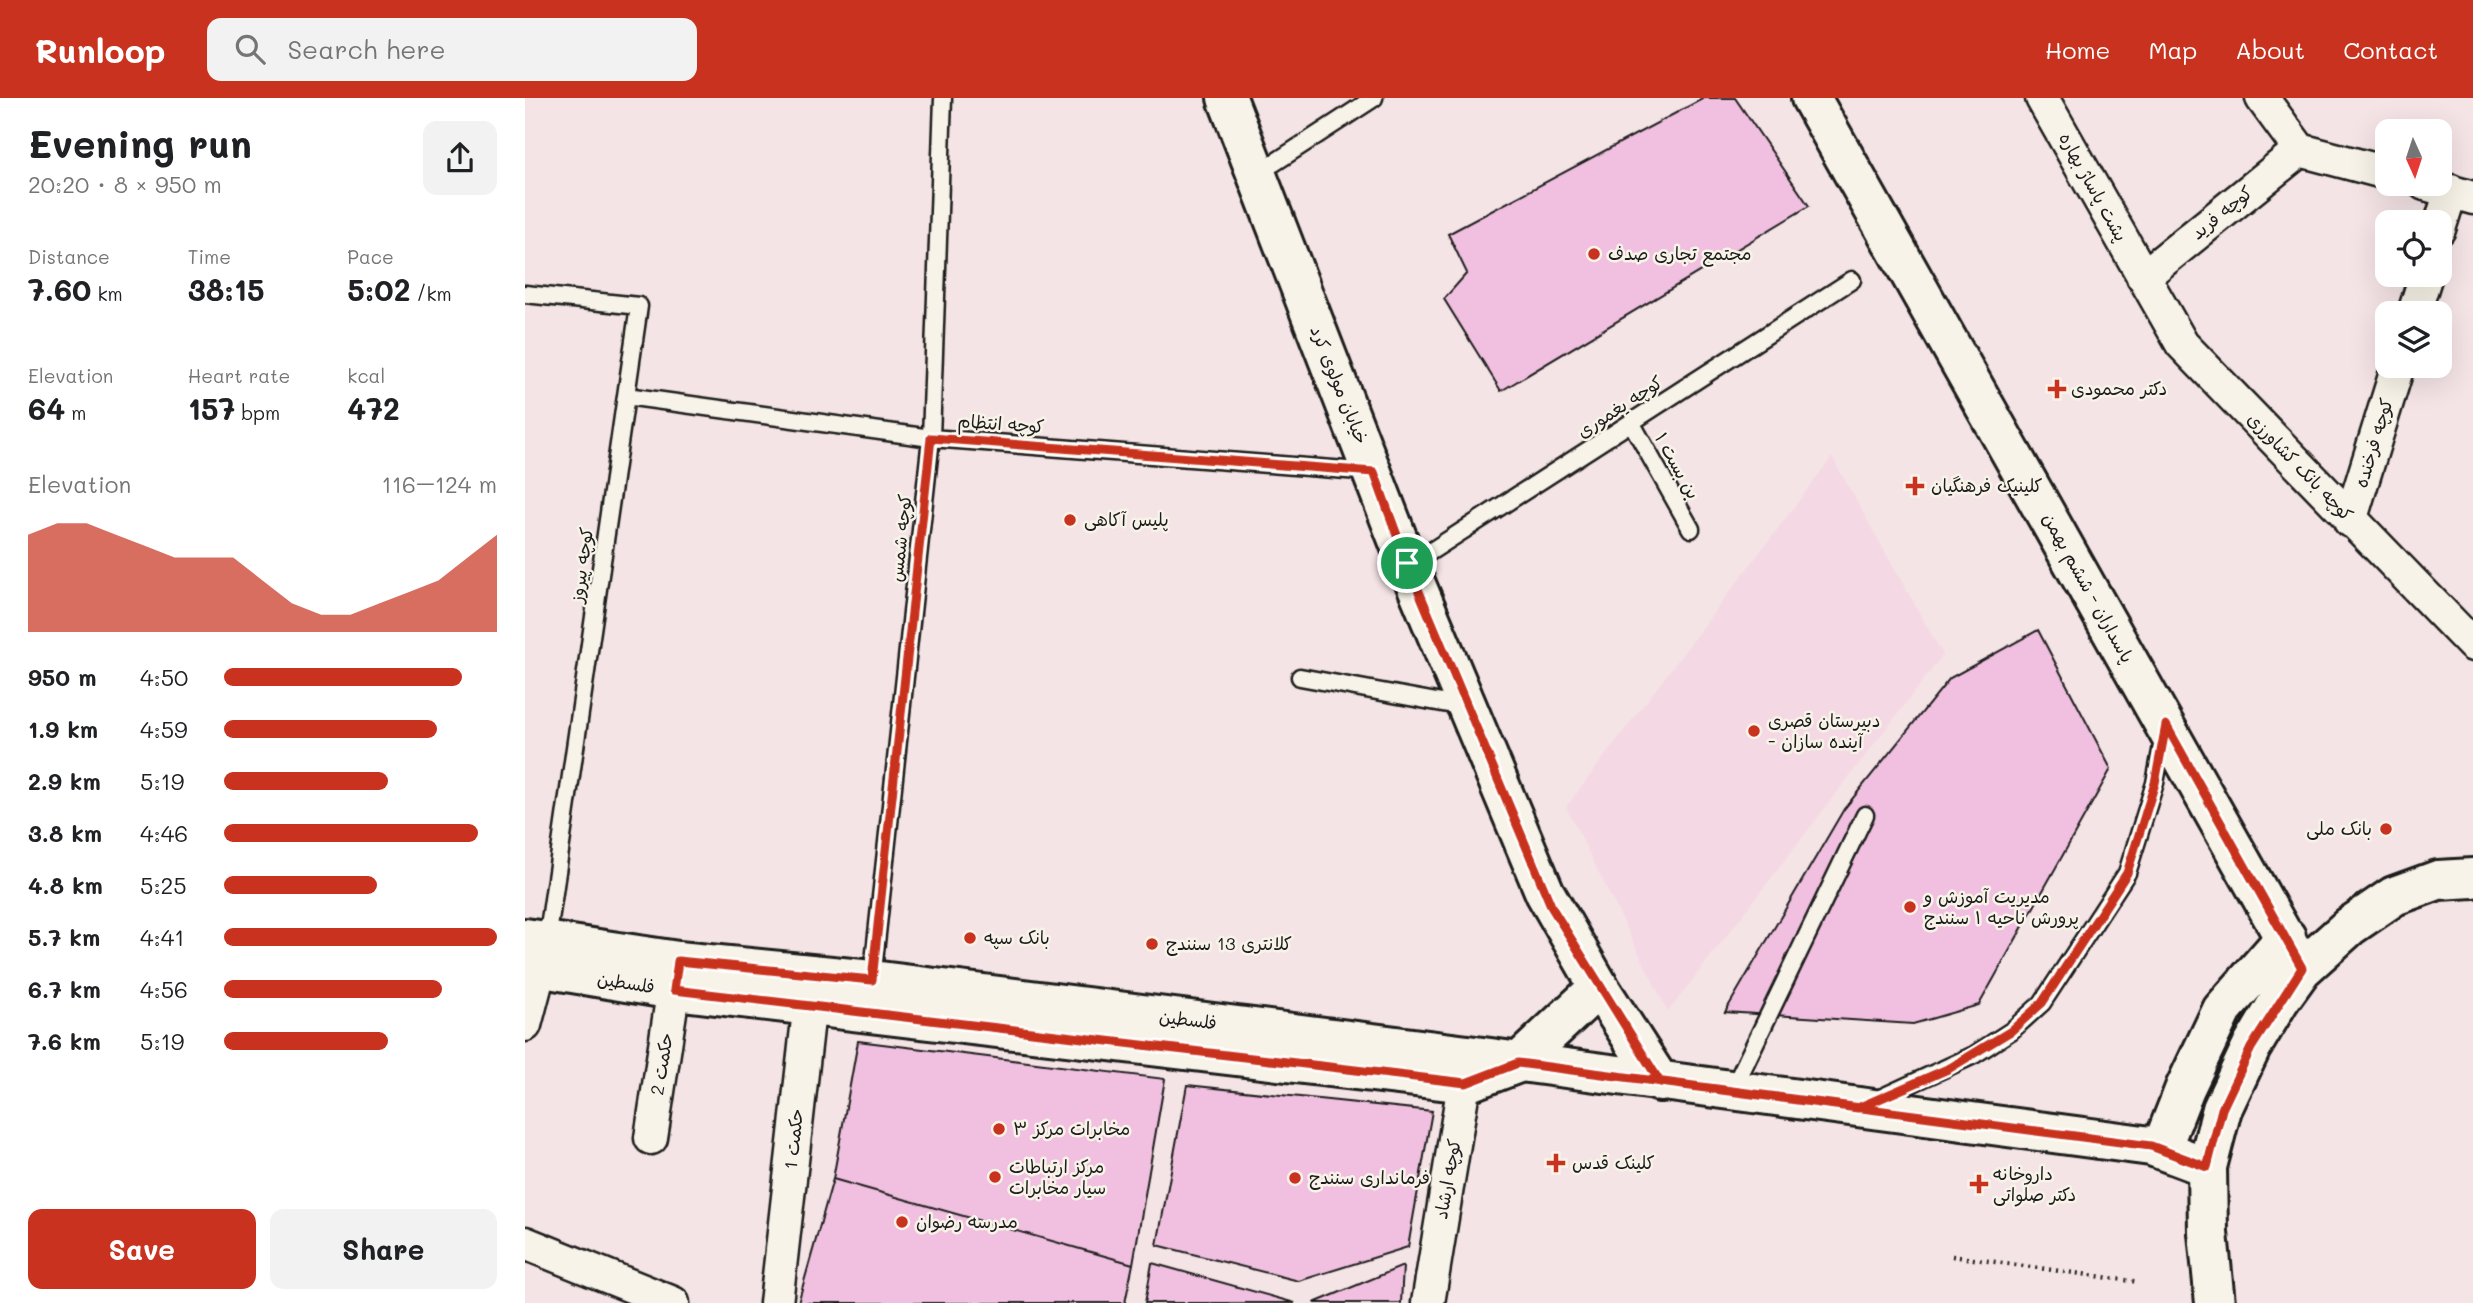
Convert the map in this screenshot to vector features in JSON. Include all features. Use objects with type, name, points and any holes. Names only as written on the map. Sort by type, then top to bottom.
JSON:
[{"type":"main road","name":"خیابان مولوی کرد","points":[[1227,98],[1407,563],[1552,908],[1660,1082]]},
{"type":"main road","name":"پاسداران - ششم بهمن","points":[[1811,98],[2294,953]]},
{"type":"main road","points":[[2161,1149],[2185,1088],[2222,1010],[2294,953],[2350,926],[2394,896],[2438,880],[2473,878]]},
{"type":"main road","points":[[2215,1303],[2208,1233],[2207,1167],[2222,1109],[2294,953]]},
{"type":"main road","name":"فلسطین","points":[[534,954],[676,976],[1467,1069],[1518,1063],[2161,1149],[2207,1167]]},
{"type":"main road","name":"فلسطین","points":[[811,990],[872,980],[1467,1069]]},
{"type":"main road","points":[[1518,1063],[1599,987]]},
{"type":"street","name":"پشت پاساژ بهاره","points":[[2042,98],[2143,277]]},
{"type":"street","points":[[2262,98],[2300,150],[2375,170]]},
{"type":"street","name":"کوچه فرید","points":[[2143,277],[2300,150]]},
{"type":"street","name":"کوچه بانک کشاورزی","points":[[2143,277],[2182,344],[2350,521],[2473,645]]},
{"type":"street","name":"کوچه فرخنده","points":[[2350,521],[2394,378]]},
{"type":"street","points":[[525,1025],[534,954]]},
{"type":"street","name":"حکمت 2","points":[[651,1138],[676,976]]},
{"type":"street","name":"حکمت 1","points":[[776,1303],[811,990]]},
{"type":"street","name":"کوچه ارشاد","points":[[1428,1303],[1467,1069]]},
{"type":"street","points":[[525,1242],[673,1303]]},
{"type":"lane","name":"کوچه شمس","points":[[872,980],[931,438],[943,98]]},
{"type":"lane","points":[[1253,170],[1274,163],[1374,98]]},
{"type":"lane","name":"کوچه یغموری","points":[[1407,563],[1422,557],[1852,279]]},
{"type":"lane","name":"کوچه پیروز","points":[[525,294],[639,306],[627,396],[534,954]]},
{"type":"lane","name":"کوچه انتظام","points":[[627,396],[931,438],[1374,472]]},
{"type":"lane","name":"بن بست ۱","points":[[1630,422],[1691,529]]},
{"type":"lane","points":[[1300,677],[1466,708]]},
{"type":"lane","points":[[1858,1108],[1974,1055],[2011,1031],[2042,1003],[2127,873],[2155,783],[2166,725]]},
{"type":"lane","points":[[1731,1091],[1865,815]]},
{"type":"path","points":[[1952,1256],[2139,1282]]},
{"type":"shaded area","name":"دبیرستان قصری - آینده سازان","points":[[1832,457],[1943,655],[1668,1012],[1566,807]]},
{"type":"building","name":"مجتمع تجاری صدف","points":[[1704,98],[1735,98],[1809,206],[1501,391],[1444,299],[1467,273],[1448,234]]},
{"type":"building","name":"مدیریت آموزش و پرورش ناحیه ۱ سنندج","points":[[2038,630],[2111,769],[1979,1005],[1913,1024],[1725,1012],[1844,809],[1950,678]]},
{"type":"building","name":"مخابرات مرکز ۳","points":[[858,1041],[1165,1079],[1133,1264],[833,1179]]},
{"type":"building","name":"فرمانداری سنندج","points":[[1187,1085],[1432,1111],[1408,1247],[1299,1281],[1157,1245]]},
{"type":"building","name":"مدرسه رضوان","points":[[833,1179],[1133,1264],[1125,1303],[798,1303]]},
{"type":"building","points":[[1152,1263],[1295,1303],[1145,1303]]},
{"type":"building","points":[[1403,1266],[1401,1303],[1314,1303]]},
{"type":"place","name":"مجتمع تجاری صدف","points":[[1594,254]]},
{"type":"place","name":"دکتر محمودی","points":[[2057,389]]},
{"type":"place","name":"کلینیک فرهنگیان","points":[[1915,486]]},
{"type":"place","name":"پلیس آکاهی","points":[[1070,520]]},
{"type":"place","name":"دبیرستان قصری - آینده سازان","points":[[1754,731]]},
{"type":"place","name":"بانک ملی","points":[[2386,829]]},
{"type":"place","name":"مدیریت آموزش و پرورش ناحیه ۱ سنندج","points":[[1910,907]]},
{"type":"place","name":"بانک سپه","points":[[970,938]]},
{"type":"place","name":"کلانتری 13 سنندج","points":[[1152,944]]},
{"type":"place","name":"مخابرات مرکز ۳","points":[[999,1129]]},
{"type":"place","name":"کلینک قدس","points":[[1556,1163]]},
{"type":"place","name":"مرکز ارتباطات سیار مخابرات","points":[[995,1177]]},
{"type":"place","name":"فرمانداری سنندج","points":[[1295,1178]]},
{"type":"place","name":"داروخانه دکتر صلواتی","points":[[1979,1184]]},
{"type":"place","name":"مدرسه رضوان","points":[[902,1222]]},
{"type":"route","points":[[1407,563],[1374,472],[931,438],[872,980],[678,961],[674,990],[915,1016],[1092,1041],[1466,1083],[1518,1063],[1660,1082],[1731,1091],[1858,1108],[2151,1146],[2207,1167],[2222,1109],[2251,1048],[2302,968],[2166,725],[2155,783],[2127,873],[2042,1003],[2011,1031],[1950,1068],[1858,1108],[1660,1082],[1552,908],[1407,563]]}]
